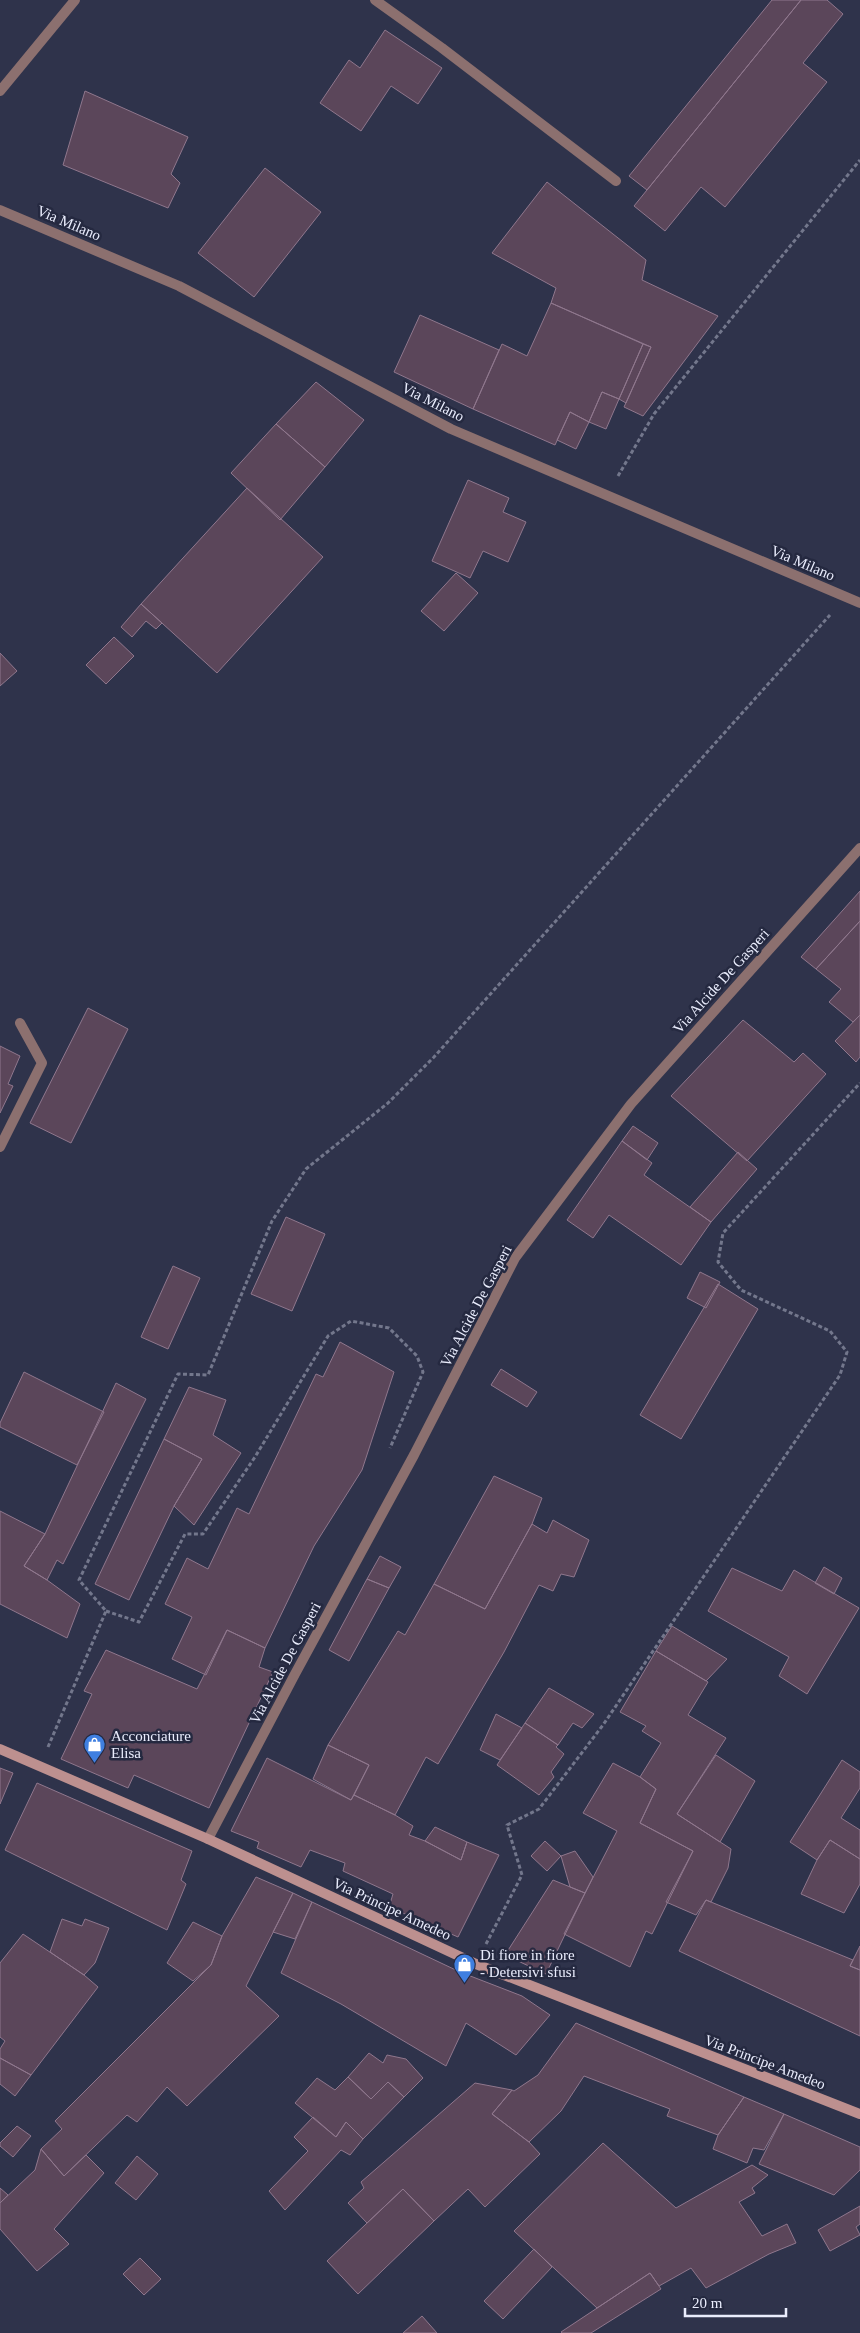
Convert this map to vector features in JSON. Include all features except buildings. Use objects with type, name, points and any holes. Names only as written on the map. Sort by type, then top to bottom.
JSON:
[{"type":"street","points":[[0,90],[76,0]]},
{"type":"street","points":[[375,0],[442,48],[616,181]]},
{"type":"street","name":"Via Milano","points":[[0,210],[179,286],[452,430],[860,603]]},
{"type":"street","name":"Via Alcide De Gasperi","points":[[208,1840],[295,1674],[419,1447],[515,1258],[631,1104],[860,848]]},
{"type":"street","points":[[0,1147],[42,1063],[20,1024]]},
{"type":"street","name":"Via Principe Amedeo","points":[[0,1749],[208,1840],[476,1964],[860,2114]]},
{"type":"path","points":[[606,496],[654,414],[860,160]]},
{"type":"path","points":[[389,1449],[423,1372],[416,1356],[389,1328],[351,1321],[328,1336],[255,1457],[203,1534],[185,1534],[139,1622],[106,1611],[79,1580],[178,1374],[208,1375],[272,1221],[306,1169],[388,1103],[434,1057],[846,597]]},
{"type":"path","points":[[476,1964],[522,1875],[507,1825],[539,1809],[603,1725],[840,1375],[847,1352],[830,1331],[741,1290],[718,1262],[723,1233],[860,1083]]},
{"type":"path","points":[[39,1766],[106,1611]]},
{"type":"place","name":"Acconciature Elisa","points":[[95,1764]]},
{"type":"place","name":"Di fiore in fiore - Detersivi sfusi","points":[[464,1983]]}]
